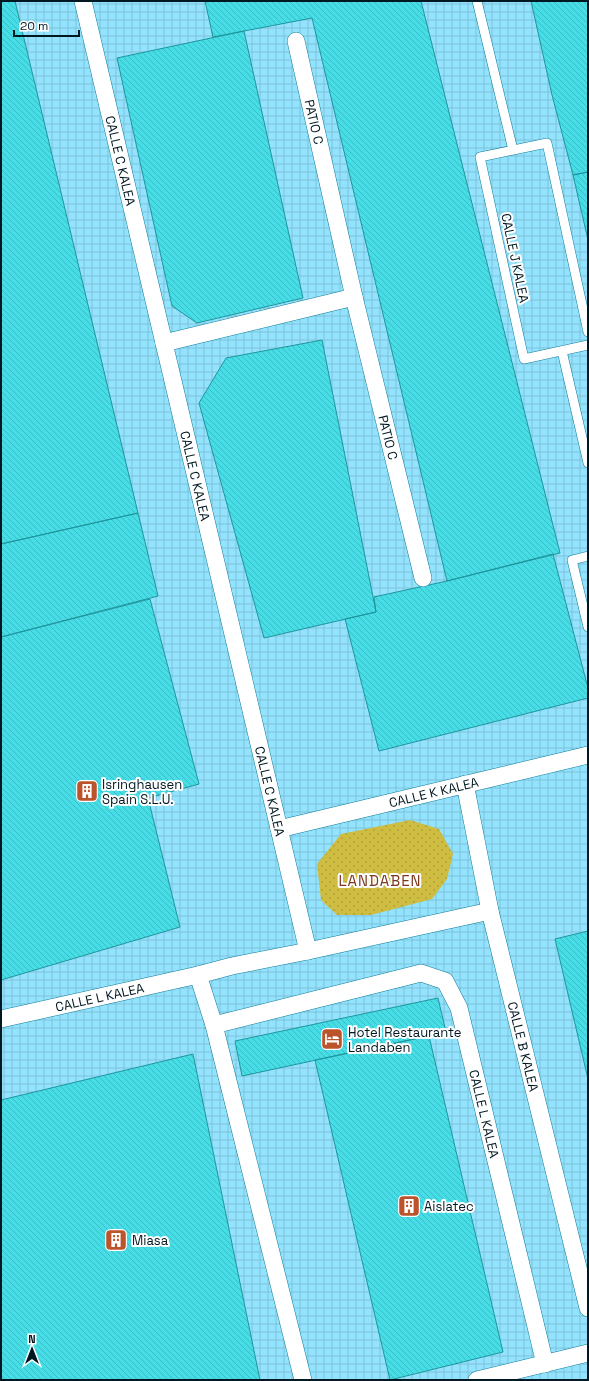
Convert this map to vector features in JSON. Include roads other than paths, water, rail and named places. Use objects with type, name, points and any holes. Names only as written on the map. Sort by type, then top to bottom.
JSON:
[{"type":"street","name":"CALLE C KALEA","points":[[84,1],[308,951]]},
{"type":"street","name":"PATIO C","points":[[296,42],[354,297],[423,578]]},
{"type":"street","points":[[164,343],[354,297]]},
{"type":"street","name":"CALLE K KALEA","points":[[279,829],[588,755]]},
{"type":"street","name":"CALLE B KALEA","points":[[465,784],[490,911],[588,1308]]},
{"type":"street","name":"CALLE L KALEA","points":[[1,1019],[232,966],[490,911]]},
{"type":"street","name":"CALLE L KALEA","points":[[214,1025],[422,973],[445,982],[459,1008],[545,1364]]},
{"type":"street","points":[[198,975],[214,1025],[303,1380]]},
{"type":"street","points":[[477,1380],[588,1353]]},
{"type":"lane","points":[[477,1],[513,150]]},
{"type":"lane","name":"CALLE J KALEA","points":[[588,332],[547,142],[480,157],[524,359],[588,345]]},
{"type":"lane","points":[[562,351],[588,463]]},
{"type":"lane","points":[[588,556],[572,560],[588,627]]},
{"type":"place","name":"Isringhausen Spain S.L.U.","points":[[87,791]]},
{"type":"place","name":"Hotel Restaurante Landaben","points":[[332,1039]]},
{"type":"place","name":"Aislatec","points":[[409,1206]]},
{"type":"place","name":"Miasa","points":[[116,1240]]},
{"type":"district","name":"LANDABEN","points":[[380,880]]}]
